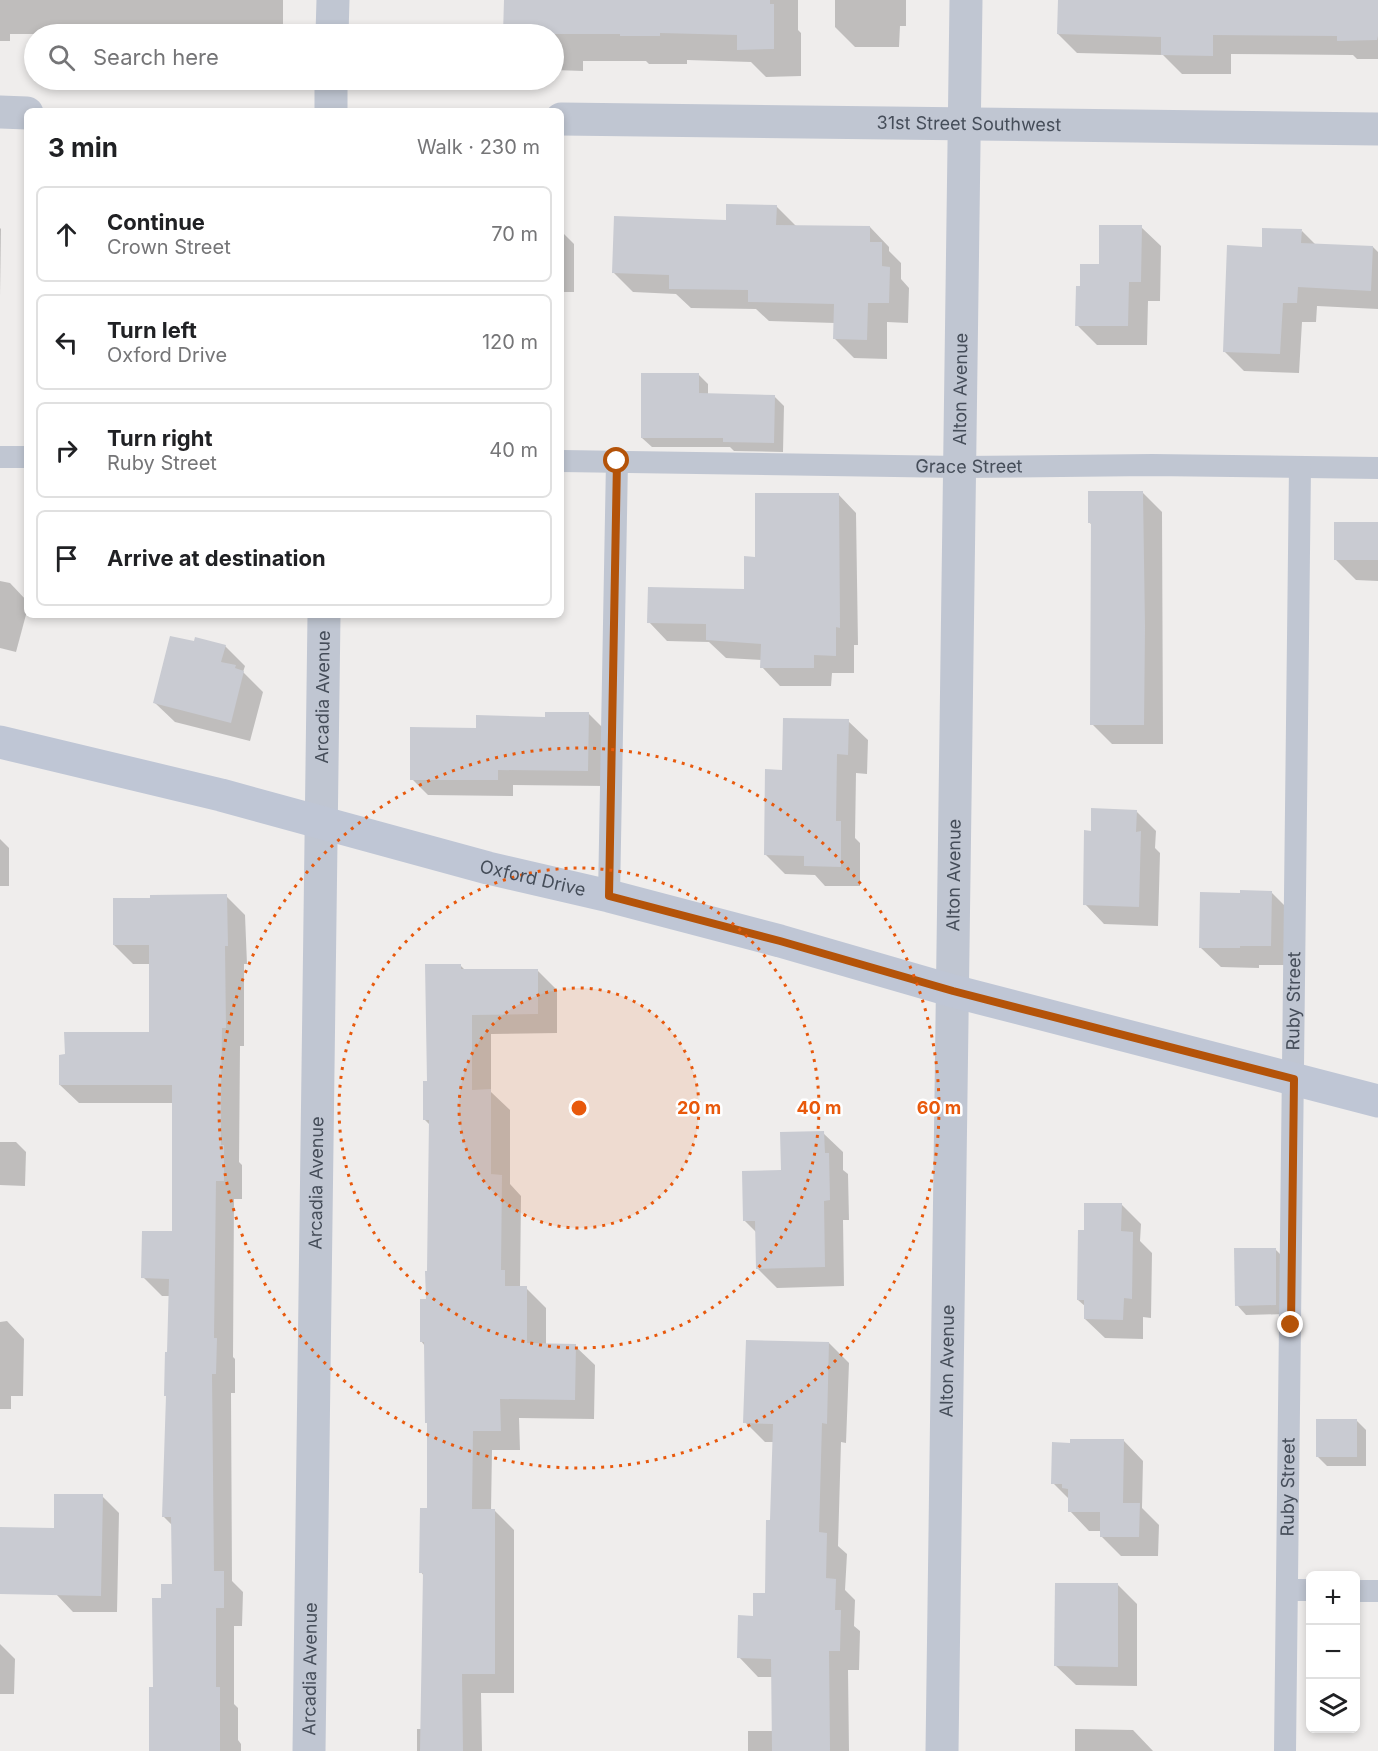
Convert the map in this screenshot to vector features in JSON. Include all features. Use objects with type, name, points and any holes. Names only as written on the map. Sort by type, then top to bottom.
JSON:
[{"type":"main road","name":"Oxford Drive","points":[[0,742],[221,795],[488,868],[609,896],[780,941],[953,991],[1378,1101]]},
{"type":"street","points":[[332,24],[333,0]]},
{"type":"street","name":"Alton Avenue","points":[[942,1751],[966,0]]},
{"type":"street","points":[[331,108],[332,90]]},
{"type":"street","points":[[0,112],[24,113]]},
{"type":"street","name":"31st Street Southwest","points":[[564,119],[1378,129]]},
{"type":"street","name":"Arcadia Avenue","points":[[309,1751],[324,618]]},
{"type":"lane","points":[[0,457],[24,457]]},
{"type":"lane","name":"Grace Street","points":[[564,461],[960,467],[1152,465],[1378,468]]},
{"type":"lane","points":[[609,896],[617,461]]},
{"type":"lane","name":"Ruby Street","points":[[1285,1751],[1300,467]]},
{"type":"lane","points":[[1287,1590],[1306,1590]]},
{"type":"lane","points":[[1360,1591],[1378,1591]]},
{"type":"building","points":[[504,0],[770,0],[770,4],[774,4],[774,49],[737,50],[737,35],[564,34],[564,24],[503,24]]},
{"type":"building","points":[[1058,0],[1378,0],[1378,36],[1377,40],[1337,41],[1337,36],[1213,35],[1213,56],[1161,55],[1161,37],[1057,34]]},
{"type":"building","points":[[726,204],[777,205],[776,225],[870,226],[870,242],[882,242],[882,266],[890,267],[889,303],[868,303],[867,340],[833,339],[834,304],[748,302],[748,290],[669,289],[669,275],[612,273],[614,216],[726,220]]},
{"type":"building","points":[[1099,225],[1142,225],[1141,282],[1129,282],[1128,326],[1075,326],[1076,286],[1080,286],[1080,264],[1099,264]]},
{"type":"building","points":[[1262,228],[1302,229],[1301,243],[1373,246],[1371,291],[1298,287],[1297,303],[1283,303],[1280,354],[1223,352],[1227,245],[1262,247]]},
{"type":"building","points":[[641,373],[699,373],[699,393],[775,395],[774,443],[723,442],[723,438],[641,438]]},
{"type":"building","points":[[1088,491],[1143,491],[1144,725],[1090,725],[1091,523],[1088,523]]},
{"type":"building","points":[[755,493],[839,493],[840,628],[836,627],[836,656],[814,655],[814,668],[760,668],[761,644],[706,640],[706,624],[647,623],[648,587],[744,589],[744,556],[755,557]]},
{"type":"building","points":[[1334,522],[1378,522],[1378,560],[1334,560]]},
{"type":"building","points":[[170,636],[194,641],[195,637],[226,645],[221,662],[236,665],[235,668],[244,671],[231,723],[153,703]]},
{"type":"building","points":[[545,712],[589,712],[588,771],[498,770],[498,780],[410,780],[410,727],[476,728],[476,715],[545,717]]},
{"type":"building","points":[[783,718],[849,719],[848,755],[837,754],[836,821],[841,821],[841,867],[804,866],[804,856],[764,855],[765,769],[782,770]]},
{"type":"building","points":[[1091,808],[1137,810],[1136,832],[1141,831],[1139,907],[1083,905],[1084,830],[1091,831]]},
{"type":"building","points":[[1240,890],[1272,891],[1271,946],[1199,948],[1200,892],[1240,893]]},
{"type":"building","points":[[227,894],[226,1028],[222,1028],[221,1097],[224,1181],[216,1181],[214,1338],[217,1338],[216,1374],[212,1374],[214,1571],[224,1571],[224,1608],[216,1608],[216,1687],[220,1687],[220,1751],[149,1751],[149,1687],[153,1687],[152,1598],[161,1598],[161,1584],[172,1584],[171,1517],[162,1517],[165,1352],[167,1352],[169,1279],[141,1278],[142,1231],[172,1231],[172,1085],[59,1085],[59,1055],[65,1054],[64,1032],[149,1032],[149,945],[113,945],[113,898]]},
{"type":"building","points":[[425,964],[461,964],[461,969],[538,969],[538,1014],[472,1015],[472,1090],[491,1089],[491,1174],[502,1175],[501,1270],[505,1270],[505,1286],[527,1286],[527,1343],[576,1344],[575,1400],[500,1399],[501,1431],[473,1431],[472,1509],[495,1509],[495,1674],[462,1674],[463,1751],[420,1751],[423,1573],[419,1573],[420,1508],[427,1508],[424,1342],[420,1342],[420,1299],[426,1299],[429,1120],[423,1120],[423,1081],[427,1081]]},
{"type":"building","points":[[824,1131],[825,1153],[829,1153],[830,1200],[824,1201],[825,1267],[756,1269],[755,1221],[743,1221],[742,1171],[781,1170],[780,1132]]},
{"type":"building","points":[[1084,1203],[1122,1203],[1121,1231],[1133,1232],[1132,1299],[1124,1298],[1123,1320],[1084,1319],[1084,1300],[1077,1300],[1078,1230],[1084,1230]]},
{"type":"building","points":[[1234,1248],[1276,1248],[1276,1305],[1235,1306]]},
{"type":"building","points":[[746,1340],[829,1342],[827,1424],[822,1423],[819,1532],[827,1533],[826,1578],[836,1579],[835,1610],[841,1610],[840,1651],[829,1651],[830,1751],[772,1751],[771,1659],[737,1658],[738,1615],[753,1616],[753,1593],[765,1593],[766,1520],[770,1520],[773,1424],[743,1423]]},
{"type":"building","points":[[1316,1419],[1357,1419],[1357,1457],[1316,1457]]},
{"type":"building","points":[[1070,1439],[1124,1439],[1123,1503],[1140,1503],[1139,1537],[1100,1537],[1100,1512],[1068,1512],[1068,1489],[1062,1488],[1062,1484],[1051,1484],[1052,1442],[1070,1443]]},
{"type":"building","points":[[54,1494],[103,1494],[101,1596],[0,1594],[0,1527],[54,1528]]},
{"type":"building","points":[[1055,1583],[1118,1583],[1118,1667],[1054,1666]]},
{"type":"route","points":[[617,461],[609,896],[780,941],[953,991],[1294,1079],[1291,1325]]}]
